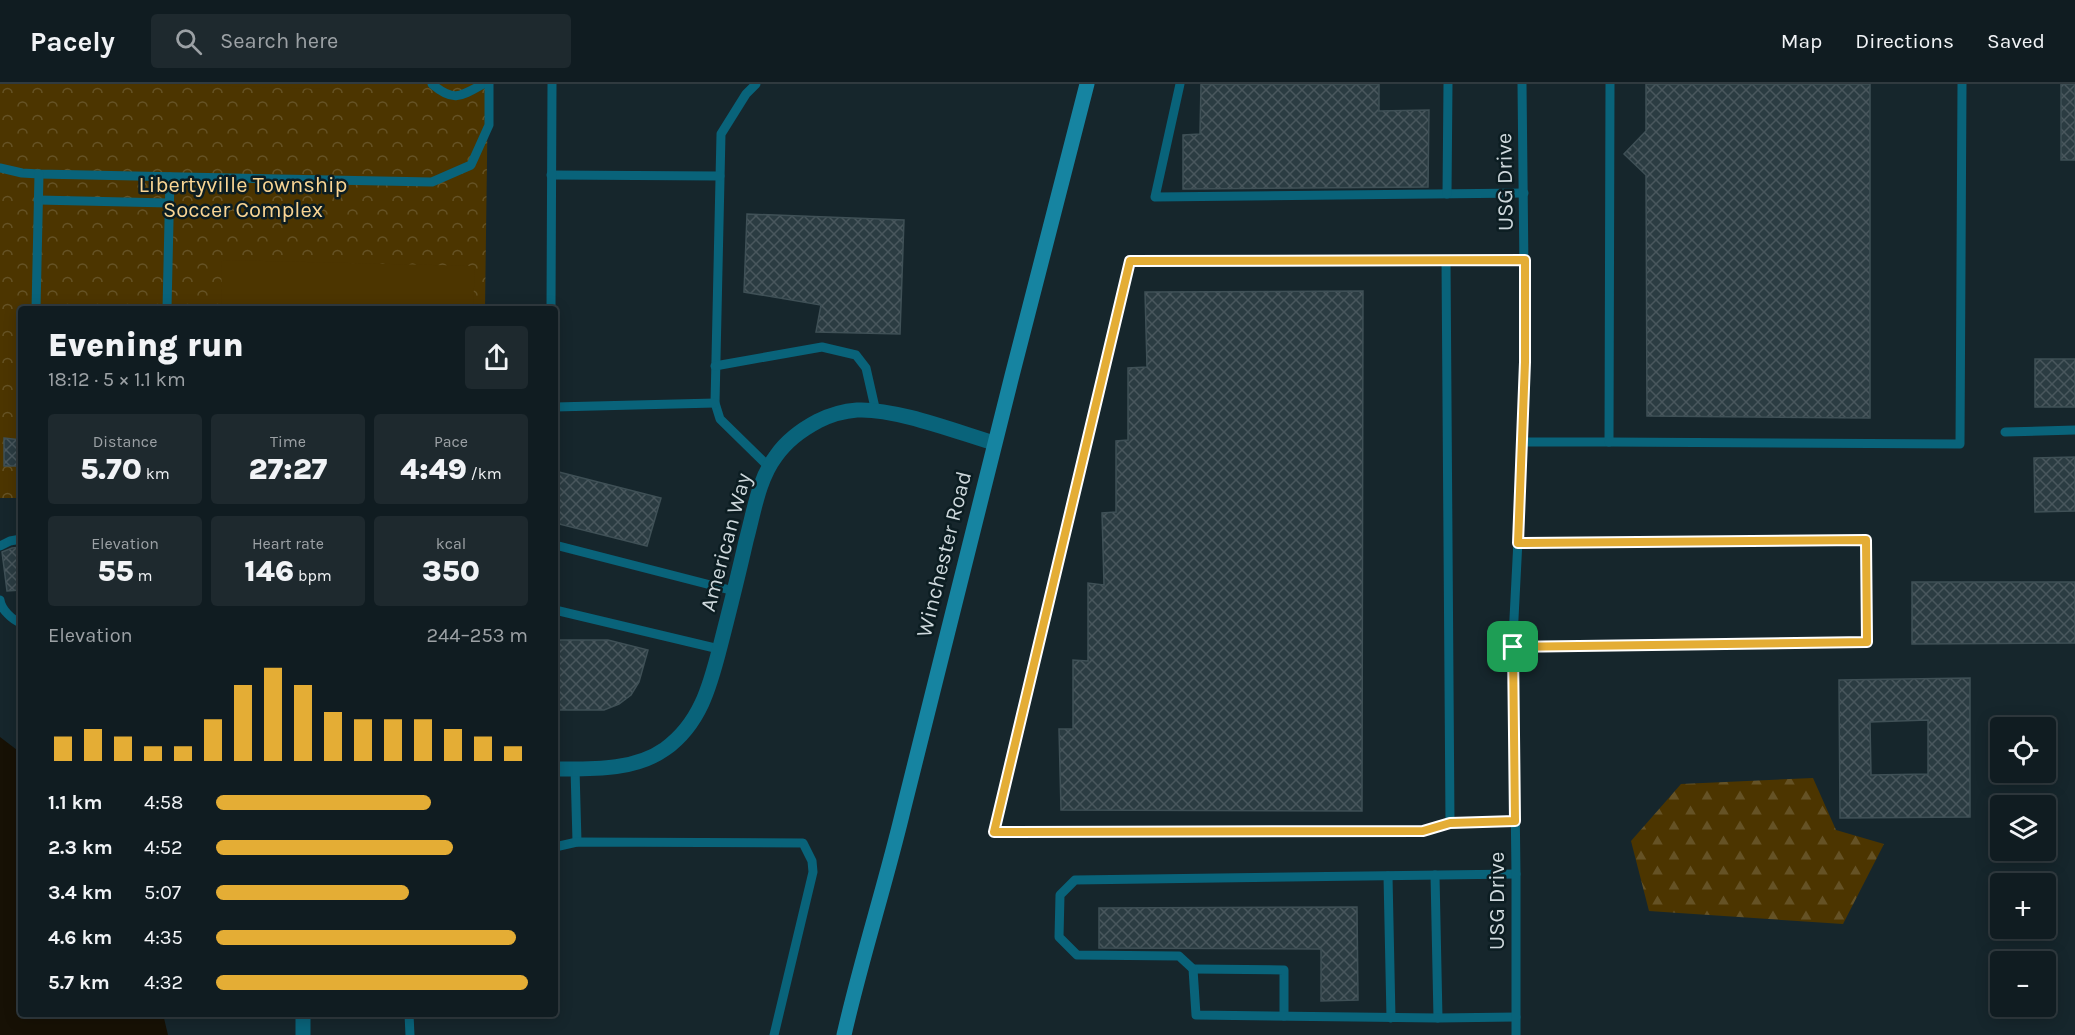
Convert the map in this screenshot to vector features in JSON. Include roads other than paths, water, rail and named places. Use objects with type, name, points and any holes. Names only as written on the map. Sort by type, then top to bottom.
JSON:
[{"type":"main road","name":"Winchester Road","points":[[844,1035],[865,949],[895,844],[994,443],[1087,84]]},
{"type":"street","name":"American Way","points":[[558,769],[622,766],[647,758],[664,750],[684,733],[695,719],[711,684],[759,489],[776,455],[791,438],[827,417],[848,411],[876,412],[918,420],[994,443]]},
{"type":"street","points":[[303,1017],[303,1035]]},
{"type":"lane","points":[[432,84],[444,94],[458,96],[483,84]]},
{"type":"lane","points":[[0,168],[39,174],[432,182],[471,165],[489,125],[489,84]]},
{"type":"lane","points":[[551,306],[552,84]]},
{"type":"lane","points":[[756,84],[746,94],[721,134],[715,403],[720,419],[769,467]]},
{"type":"lane","points":[[1180,84],[1155,197],[1524,193]]},
{"type":"lane","points":[[1447,194],[1448,84]]},
{"type":"lane","name":"USG Drive","points":[[1516,1035],[1513,647],[1525,362],[1522,84]]},
{"type":"lane","points":[[1608,441],[1610,84]]},
{"type":"lane","points":[[1523,442],[1960,444],[1962,84]]},
{"type":"lane","points":[[36,306],[39,174]]},
{"type":"lane","points":[[551,175],[720,176]]},
{"type":"lane","points":[[167,306],[170,177]]},
{"type":"lane","points":[[38,200],[169,203]]},
{"type":"lane","points":[[1446,260],[1450,823]]},
{"type":"lane","points":[[1515,821],[1450,823],[1423,831],[994,832],[1130,261],[1525,260]]},
{"type":"lane","points":[[716,366],[822,347],[856,355],[866,368],[876,412]]},
{"type":"lane","points":[[558,407],[715,403]]},
{"type":"lane","points":[[2005,432],[2075,430]]},
{"type":"lane","points":[[0,546],[18,540]]},
{"type":"lane","points":[[1513,647],[1867,642],[1866,540],[1518,543]]},
{"type":"lane","points":[[558,546],[734,591]]},
{"type":"lane","points":[[0,602],[14,621],[18,622]]},
{"type":"lane","points":[[558,611],[720,649]]},
{"type":"lane","points":[[575,769],[577,842]]},
{"type":"lane","points":[[558,846],[577,842],[803,843],[813,861],[813,872],[774,1035]]},
{"type":"lane","points":[[1284,1016],[1284,970],[1193,969],[1179,956],[1077,955],[1059,937],[1060,895],[1075,880],[1516,874]]},
{"type":"lane","points":[[1435,875],[1438,1018]]},
{"type":"lane","points":[[1388,876],[1391,1018]]},
{"type":"lane","points":[[1193,969],[1196,1015],[1516,1017]]},
{"type":"lane","points":[[409,1017],[410,1035]]},
{"type":"park label","name":"Libertyville Township Soccer Complex","points":[[243,196]]}]
